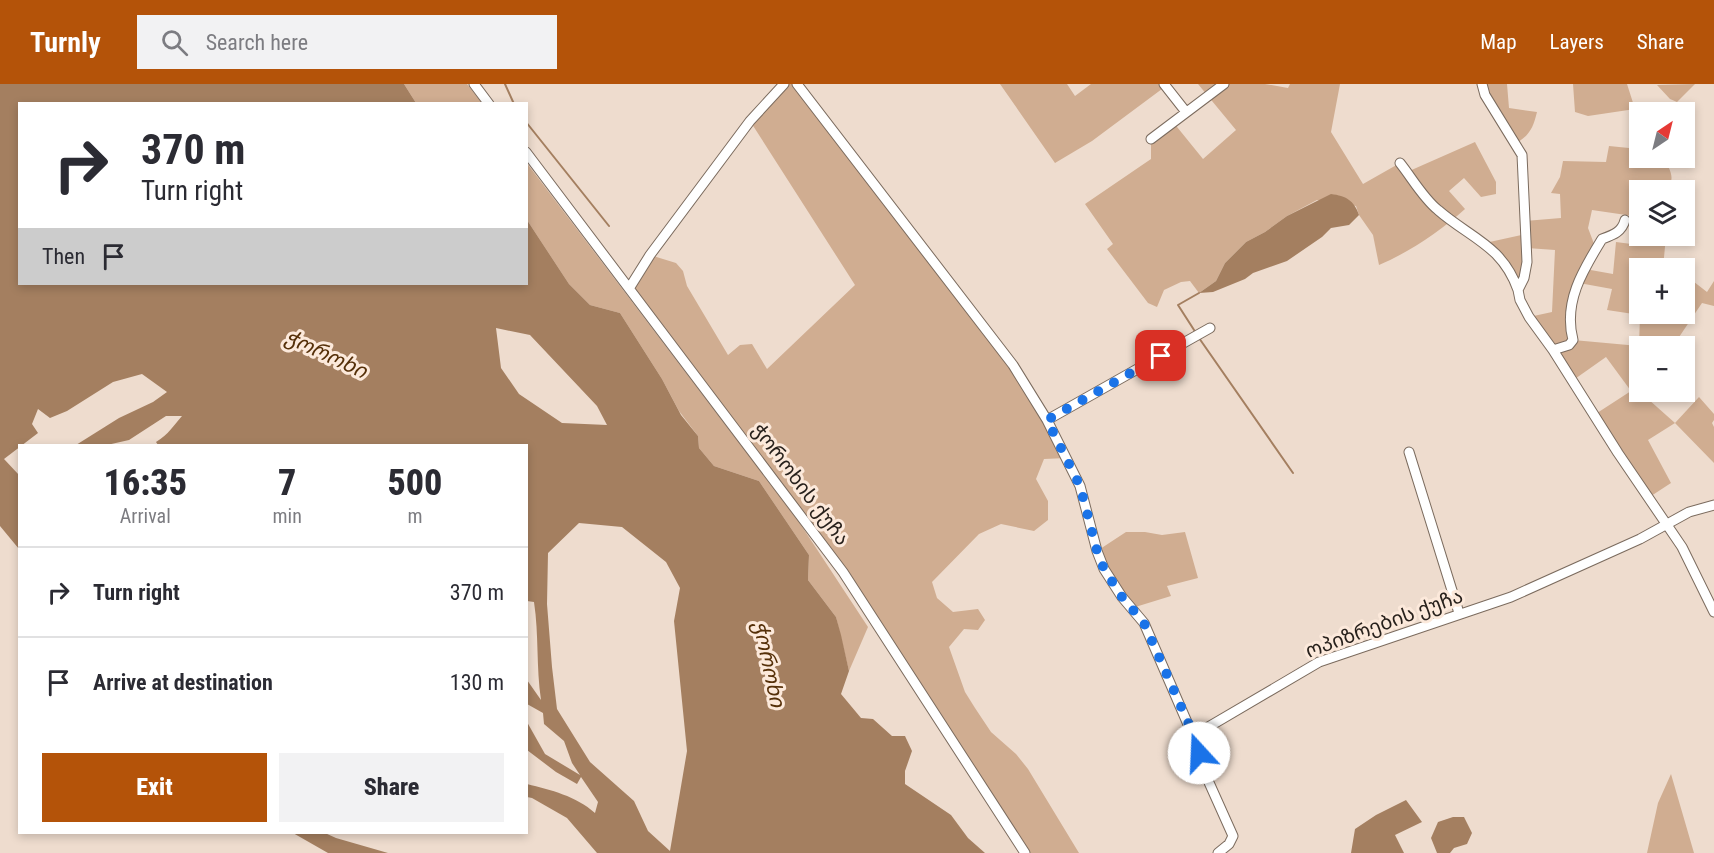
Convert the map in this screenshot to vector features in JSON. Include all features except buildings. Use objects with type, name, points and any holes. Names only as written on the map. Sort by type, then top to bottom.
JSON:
[{"type":"street","points":[[474,84],[488,102]]},
{"type":"street","points":[[630,286],[650,255],[750,121],[784,84]]},
{"type":"street","points":[[797,84],[1013,365],[1047,420],[1080,486],[1104,569],[1122,597],[1144,623],[1194,736],[1207,778],[1233,836],[1229,844],[1218,853]]},
{"type":"street","points":[[1164,84],[1186,112]]},
{"type":"street","points":[[1151,139],[1224,84]]},
{"type":"street","points":[[1482,84],[1485,95],[1522,156],[1527,262],[1524,278],[1518,290]]},
{"type":"street","name":"ჭოროხის ქუჩა","points":[[528,155],[630,286],[843,572],[1025,853]]},
{"type":"street","points":[[1400,163],[1436,208],[1485,243],[1514,277],[1520,300],[1529,317],[1682,548],[1714,612]]},
{"type":"street","points":[[1553,350],[1569,345],[1573,340],[1569,324],[1571,306],[1584,268],[1602,239],[1615,235],[1624,226],[1625,220]]},
{"type":"street","points":[[1047,420],[1210,328]]},
{"type":"street","points":[[1409,452],[1459,613]]},
{"type":"street","name":"ოპიზრების ქუჩა","points":[[1194,736],[1319,662],[1511,597],[1667,525],[1689,512],[1714,505]]},
{"type":"shaded area","points":[[404,84],[467,84],[481,102],[415,102]]},
{"type":"shaded area","points":[[784,84],[797,84],[1013,365],[1067,458],[1044,459],[1036,479],[1048,501],[1048,520],[1034,531],[1001,524],[979,534],[932,582],[937,598],[953,612],[978,609],[985,620],[978,630],[964,629],[949,647],[965,692],[991,732],[1016,754],[1028,769],[1079,853],[1025,853],[881,628],[630,287],[650,255],[676,263],[683,271],[687,286],[728,355],[740,345],[752,344],[767,369],[855,285],[750,121]]},
{"type":"shaded area","points":[[1000,84],[1067,84],[1075,96],[1091,84],[1164,84],[1166,86],[1092,141],[1055,163]]},
{"type":"shaded area","points":[[1198,84],[1265,84],[1288,88],[1290,84],[1340,84],[1331,132],[1363,184],[1400,163],[1407,172],[1475,142],[1496,182],[1496,194],[1481,197],[1464,178],[1449,191],[1465,209],[1424,240],[1379,265],[1373,235],[1359,215],[1356,206],[1317,200],[1246,242],[1225,263],[1216,281],[1199,293],[1190,281],[1181,282],[1164,290],[1157,307],[1148,303],[1107,249],[1113,244],[1085,204],[1151,159],[1151,139],[1173,122],[1203,159],[1236,130]]},
{"type":"shaded area","points":[[1482,84],[1507,84],[1509,108],[1537,112],[1530,131],[1515,144]]},
{"type":"shaded area","points":[[1573,84],[1627,84],[1633,102],[1629,102],[1629,110],[1588,116],[1575,112]]},
{"type":"shaded area","points":[[1695,84],[1677,102],[1670,99],[1657,85]]},
{"type":"shaded area","points":[[1609,146],[1629,148],[1629,168],[1669,168],[1670,170],[1671,180],[1629,180],[1629,215],[1592,210],[1588,228],[1596,249],[1585,269],[1613,274],[1616,242],[1629,244],[1629,246],[1665,246],[1664,258],[1629,258],[1629,313],[1607,310],[1612,289],[1579,283],[1569,324],[1573,340],[1629,345],[1629,388],[1606,357],[1572,381],[1529,317],[1552,312],[1555,250],[1527,248],[1518,290],[1485,243],[1526,234],[1525,221],[1561,218],[1560,194],[1551,193],[1560,177],[1563,161],[1606,162]]},
{"type":"shaded area","points":[[528,165],[799,522],[868,627],[849,671],[836,617],[808,580],[809,555],[759,481],[714,466],[699,448],[698,436],[679,411],[662,379],[620,313],[590,305],[569,284],[528,222]]},
{"type":"shaded area","points":[[1714,281],[1714,306],[1702,303],[1695,313],[1695,283],[1707,292]]},
{"type":"shaded area","points":[[1640,324],[1688,324],[1680,336],[1639,336]]},
{"type":"shaded area","points":[[1629,392],[1629,402],[1651,402],[1675,423],[1648,440],[1671,483],[1648,498],[1594,415]]},
{"type":"shaded area","points":[[1699,397],[1714,414],[1712,423],[1714,463],[1675,423]]},
{"type":"shaded area","points":[[1126,532],[1162,535],[1185,532],[1198,578],[1167,586],[1171,596],[1132,608],[1097,551]]},
{"type":"shaded area","points":[[1671,774],[1694,853],[1647,853],[1658,803]]},
{"type":"water","name":"ჭოროხი","points":[[0,84],[404,84],[415,102],[18,102],[18,285],[528,285],[528,222],[569,284],[590,305],[620,313],[662,379],[681,415],[698,436],[699,448],[714,466],[759,481],[809,555],[808,580],[836,617],[849,671],[841,694],[861,718],[873,719],[892,736],[905,736],[912,751],[905,771],[905,784],[951,815],[968,838],[985,853],[597,853],[567,818],[528,797],[528,784],[571,798],[595,813],[598,802],[581,777],[577,784],[556,772],[528,751],[528,724],[545,754],[580,775],[572,763],[564,741],[544,724],[543,713],[528,705],[528,681],[541,700],[534,602],[528,601],[528,444],[157,444],[156,442],[168,433],[182,416],[166,416],[129,440],[111,444],[78,444],[167,392],[142,374],[113,382],[67,411],[50,418],[38,409],[32,424],[38,433],[24,444],[18,444],[18,448],[4,459],[18,474],[18,548],[0,526]],"holes":[[[496,328],[530,335],[597,406],[607,425],[562,423],[519,394],[501,368]],[[579,523],[622,527],[666,562],[680,588],[674,621],[687,751],[670,851],[648,831],[634,801],[590,762],[557,709],[547,604],[548,553]]]},
{"type":"water","points":[[1331,194],[1345,198],[1355,206],[1359,215],[1349,225],[1331,228],[1322,237],[1287,261],[1253,273],[1245,279],[1213,292],[1199,293],[1216,281],[1225,263],[1246,242],[1287,216]]},
{"type":"water","points":[[1406,800],[1422,822],[1395,835],[1404,853],[1351,853],[1355,829]]},
{"type":"water","points":[[1453,817],[1464,817],[1472,833],[1467,844],[1454,848],[1450,853],[1437,853],[1431,838],[1438,822]]},
{"type":"water","points":[[295,834],[327,834],[388,853],[328,853]]},
{"type":"waterway","points":[[505,84],[513,102]]},
{"type":"waterway","points":[[528,125],[609,226]]},
{"type":"waterway","points":[[1196,333],[1178,305],[1199,293]]},
{"type":"waterway","points":[[1199,338],[1293,473]]},
{"type":"route","points":[[1161,356],[1047,420],[1080,486],[1104,569],[1122,597],[1144,623],[1194,736],[1199,753]]}]
